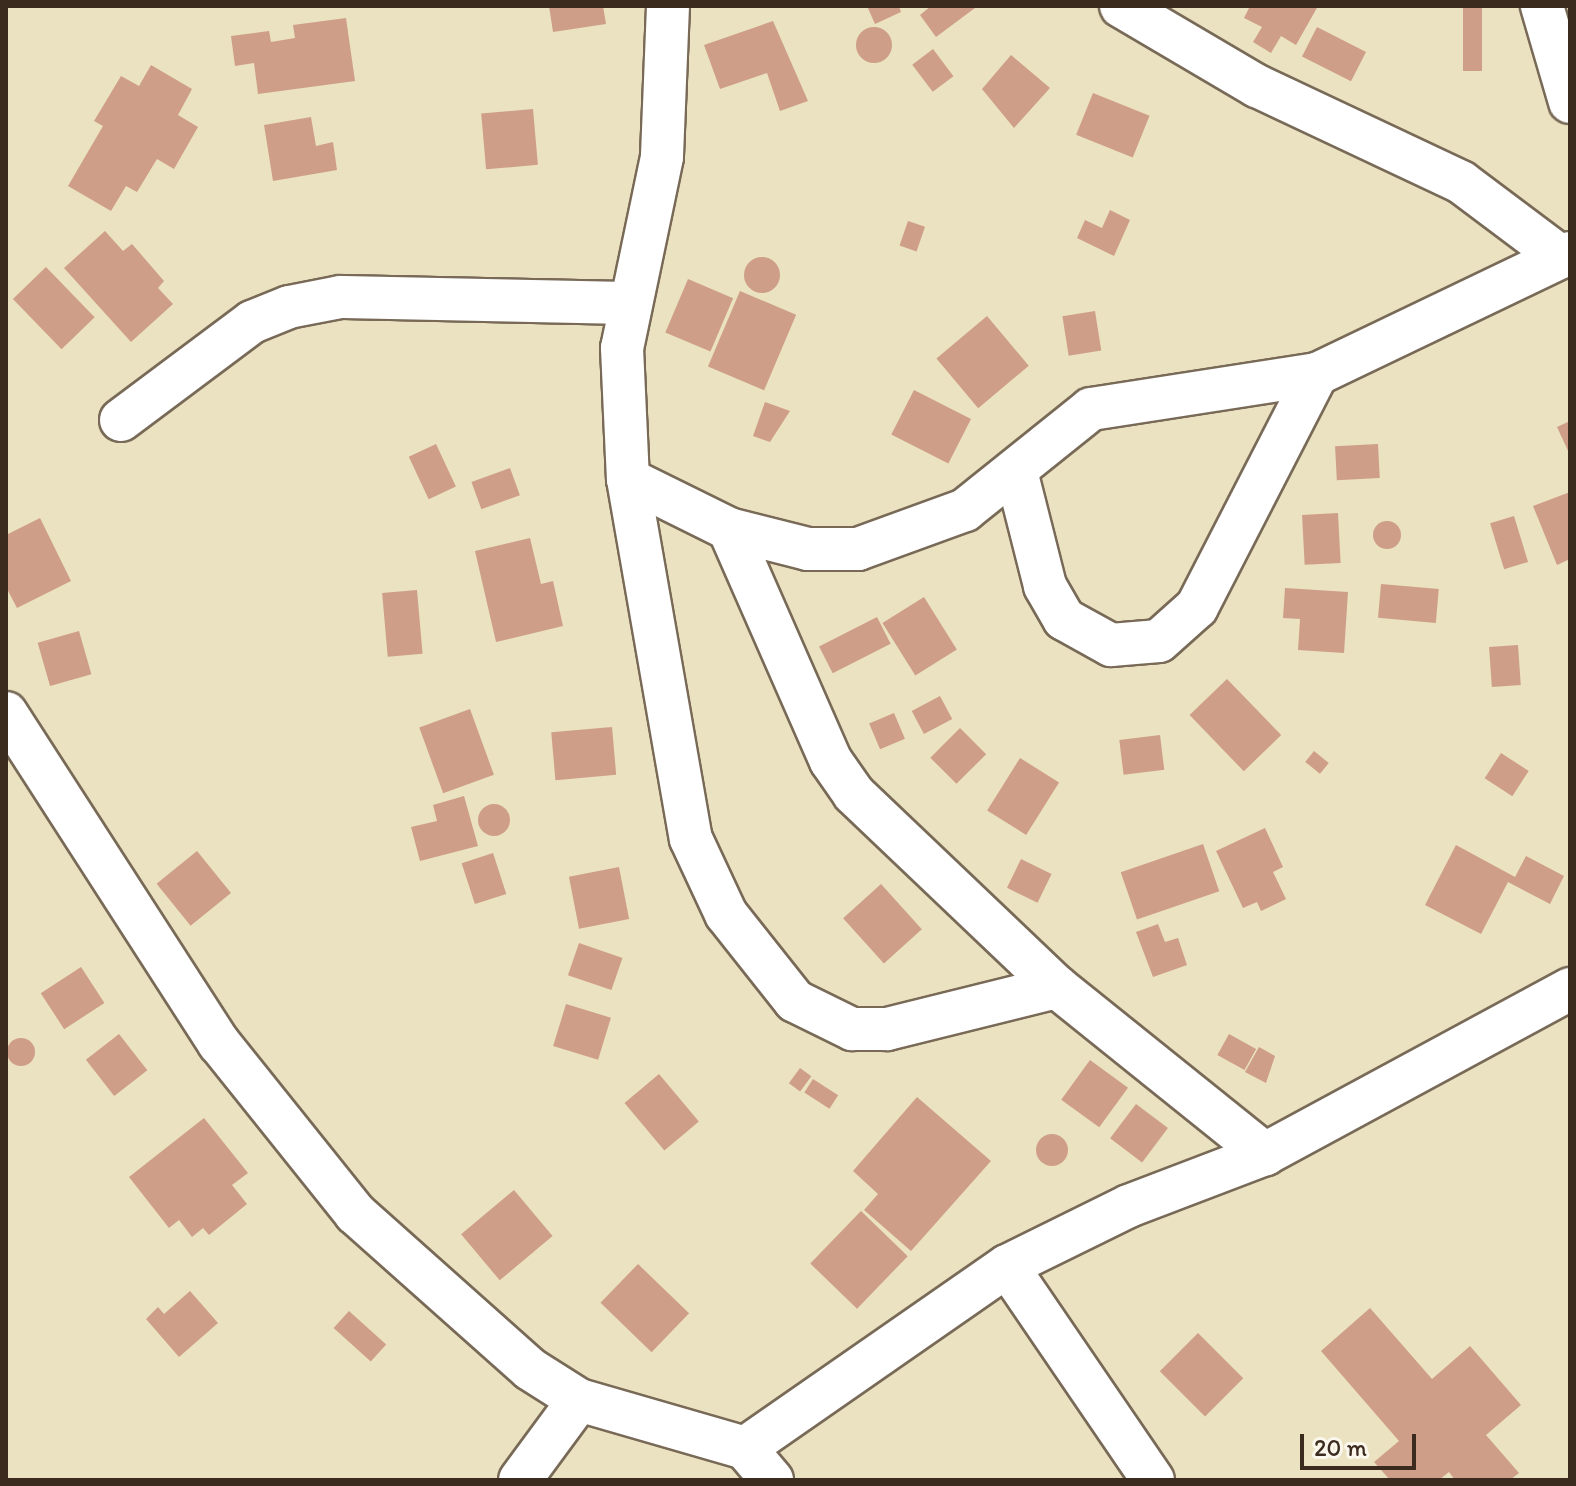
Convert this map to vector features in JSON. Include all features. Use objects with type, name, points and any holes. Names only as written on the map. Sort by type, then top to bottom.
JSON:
[{"type":"street","points":[[668,6],[662,157],[622,348],[628,479],[691,839],[726,914],[795,1001],[820,1019],[887,1029],[1057,987]]},
{"type":"street","points":[[628,479],[729,529],[808,549],[858,549],[965,510],[1091,409],[1317,374],[1565,255],[1461,182],[1245,80],[1121,6]]},
{"type":"street","points":[[1542,6],[1570,102]]},
{"type":"street","points":[[121,420],[252,322],[289,307],[341,297],[629,303]]},
{"type":"street","points":[[1016,471],[1045,586],[1064,619],[1111,645],[1159,641],[1197,607],[1317,374]]},
{"type":"street","points":[[729,529],[831,761],[854,794],[1057,987],[1265,1154]]},
{"type":"street","points":[[6,713],[219,1043],[355,1213],[530,1369],[579,1400],[745,1448],[772,1480]]},
{"type":"street","points":[[745,1448],[1007,1266],[1129,1206],[1265,1154],[1570,989]]},
{"type":"street","points":[[1007,1266],[1153,1480]]},
{"type":"street","points":[[520,1480],[579,1400]]},
{"type":"building","points":[[549,6],[603,6],[606,24],[553,32]]},
{"type":"building","points":[[867,6],[899,6],[901,12],[875,24]]},
{"type":"building","points":[[931,6],[975,8],[936,37],[920,15]]},
{"type":"building","points":[[1250,6],[1318,6],[1296,45],[1281,36],[1271,53],[1253,42],[1262,27],[1244,18]]},
{"type":"building","points":[[1463,6],[1482,6],[1482,71],[1463,71]]},
{"type":"building","points":[[346,18],[355,81],[258,94],[254,63],[235,66],[231,36],[269,31],[271,42],[295,38],[293,25]]},
{"type":"building","points":[[773,21],[808,101],[780,111],[767,73],[720,89],[704,45]]},
{"type":"building","points":[[874,27],[887,32],[892,45],[887,58],[874,63],[861,58],[856,45],[861,32]]},
{"type":"building","points":[[1317,27],[1366,52],[1351,81],[1302,56]]},
{"type":"building","points":[[933,49],[953,76],[933,92],[912,65]]},
{"type":"building","points":[[1011,55],[1050,88],[1014,128],[982,89]]},
{"type":"building","points":[[151,65],[192,89],[178,115],[198,127],[174,169],[157,159],[137,192],[126,186],[111,211],[68,186],[103,126],[94,121],[121,76],[139,86]]},
{"type":"building","points":[[1093,93],[1150,116],[1133,158],[1076,135]]},
{"type":"building","points":[[533,109],[538,165],[486,169],[481,114]]},
{"type":"building","points":[[311,117],[316,146],[333,142],[337,170],[273,181],[264,125]]},
{"type":"building","points":[[1110,210],[1130,220],[1114,256],[1077,238],[1085,220],[1102,228]]},
{"type":"building","points":[[908,221],[925,227],[917,251],[900,246]]},
{"type":"building","points":[[105,231],[123,251],[132,244],[164,281],[158,288],[173,304],[131,342],[64,268]]},
{"type":"building","points":[[762,257],[775,262],[780,275],[775,288],[762,293],[749,288],[744,275],[749,262]]},
{"type":"building","points":[[46,267],[95,317],[62,349],[13,299]]},
{"type":"building","points":[[688,279],[733,298],[710,352],[665,332]]},
{"type":"building","points":[[740,291],[796,315],[764,390],[708,366]]},
{"type":"building","points":[[1095,311],[1101,351],[1069,356],[1062,316]]},
{"type":"building","points":[[987,316],[1029,366],[978,408],[936,358]]},
{"type":"building","points":[[914,390],[971,419],[948,464],[891,435]]},
{"type":"building","points":[[765,402],[790,411],[770,442],[753,436]]},
{"type":"building","points":[[1570,421],[1570,455],[1557,427]]},
{"type":"building","points":[[436,444],[456,487],[429,499],[409,457]]},
{"type":"building","points":[[1378,444],[1380,478],[1337,480],[1335,446]]},
{"type":"building","points":[[510,468],[520,495],[481,509],[471,482]]},
{"type":"building","points":[[1570,492],[1570,559],[1557,565],[1533,506]]},
{"type":"building","points":[[1338,513],[1341,563],[1305,565],[1302,515]]},
{"type":"building","points":[[1514,516],[1528,562],[1504,569],[1490,523]]},
{"type":"building","points":[[40,518],[71,581],[17,608],[6,587],[6,535]]},
{"type":"building","points":[[1387,521],[1397,525],[1401,535],[1397,545],[1387,549],[1377,545],[1373,535],[1377,525]]},
{"type":"building","points":[[530,538],[541,584],[553,581],[563,626],[496,642],[475,551]]},
{"type":"building","points":[[1381,584],[1439,589],[1436,623],[1378,618]]},
{"type":"building","points":[[1285,588],[1348,592],[1344,653],[1298,650],[1300,619],[1283,618]]},
{"type":"building","points":[[417,590],[423,654],[388,657],[382,593]]},
{"type":"building","points":[[924,597],[957,650],[915,676],[882,623]]},
{"type":"building","points":[[877,617],[891,644],[833,673],[819,647]]},
{"type":"building","points":[[79,631],[91,674],[50,686],[38,643]]},
{"type":"building","points":[[1518,645],[1521,685],[1492,687],[1489,647]]},
{"type":"building","points":[[1227,679],[1281,735],[1244,771],[1190,715]]},
{"type":"building","points":[[940,696],[952,719],[924,734],[912,711]]},
{"type":"building","points":[[470,709],[494,775],[443,793],[419,727]]},
{"type":"building","points":[[894,713],[905,739],[880,749],[869,724]]},
{"type":"building","points":[[612,727],[616,775],[555,780],[551,732]]},
{"type":"building","points":[[960,728],[986,754],[956,784],[930,758]]},
{"type":"building","points":[[1160,735],[1164,770],[1124,775],[1119,740]]},
{"type":"building","points":[[1314,751],[1329,763],[1320,774],[1305,762]]},
{"type":"building","points":[[1501,753],[1529,771],[1512,796],[1485,778]]},
{"type":"building","points":[[1020,758],[1059,782],[1026,835],[987,811]]},
{"type":"building","points":[[464,796],[478,846],[420,861],[411,827],[437,821],[433,805]]},
{"type":"building","points":[[494,804],[505,809],[510,820],[505,831],[494,836],[483,831],[478,820],[483,809]]},
{"type":"building","points":[[1265,828],[1283,867],[1273,872],[1286,899],[1261,911],[1257,902],[1243,908],[1216,851]]},
{"type":"building","points":[[1203,844],[1219,891],[1137,920],[1121,872]]},
{"type":"building","points":[[1456,845],[1515,877],[1526,856],[1564,876],[1550,904],[1508,882],[1481,934],[1425,905]]},
{"type":"building","points":[[197,851],[231,893],[191,926],[157,884]]},
{"type":"building","points":[[493,853],[506,894],[475,904],[462,863]]},
{"type":"building","points":[[1021,859],[1052,874],[1038,903],[1007,888]]},
{"type":"building","points":[[619,867],[629,919],[579,929],[569,877]]},
{"type":"building","points":[[881,884],[922,929],[884,963],[843,918]]},
{"type":"building","points":[[1158,924],[1165,942],[1178,938],[1187,965],[1153,977],[1136,932]]},
{"type":"building","points":[[579,943],[622,958],[611,990],[568,975]]},
{"type":"building","points":[[81,967],[104,1003],[64,1029],[41,993]]},
{"type":"building","points":[[566,1004],[611,1018],[598,1060],[553,1046]]},
{"type":"building","points":[[119,1034],[147,1070],[114,1096],[86,1060]]},
{"type":"building","points":[[1229,1034],[1256,1049],[1244,1070],[1217,1055]]},
{"type":"building","points":[[21,1038],[31,1042],[35,1052],[31,1062],[21,1066],[11,1062],[7,1052],[11,1042]]},
{"type":"building","points":[[1259,1047],[1275,1056],[1266,1083],[1245,1072]]},
{"type":"building","points":[[1090,1060],[1128,1088],[1099,1127],[1061,1100]]},
{"type":"building","points":[[800,1068],[811,1076],[800,1092],[789,1083]]},
{"type":"building","points":[[659,1074],[699,1121],[664,1150],[625,1103]]},
{"type":"building","points":[[813,1079],[838,1095],[829,1109],[804,1092]]},
{"type":"building","points":[[917,1097],[991,1161],[911,1251],[864,1210],[878,1194],[853,1171]]},
{"type":"building","points":[[1136,1104],[1168,1128],[1142,1162],[1110,1138]]},
{"type":"building","points":[[204,1118],[248,1173],[232,1185],[247,1204],[209,1235],[203,1228],[192,1237],[179,1220],[169,1228],[129,1177]]},
{"type":"building","points":[[1052,1134],[1063,1139],[1068,1150],[1063,1161],[1052,1166],[1041,1161],[1036,1150],[1041,1139]]},
{"type":"building","points":[[514,1190],[553,1236],[500,1280],[461,1234]]},
{"type":"building","points":[[861,1211],[908,1256],[857,1309],[810,1264]]},
{"type":"building","points":[[638,1264],[689,1313],[652,1352],[600,1303]]},
{"type":"building","points":[[190,1291],[218,1323],[179,1357],[146,1319],[158,1307],[164,1314]]},
{"type":"building","points":[[1370,1308],[1432,1379],[1470,1346],[1521,1405],[1486,1435],[1519,1473],[1510,1480],[1455,1480],[1449,1472],[1439,1480],[1390,1480],[1374,1462],[1399,1441],[1321,1351]]},
{"type":"building","points":[[349,1311],[386,1344],[371,1362],[334,1328]]},
{"type":"building","points":[[1198,1333],[1243,1378],[1205,1416],[1160,1371]]}]
